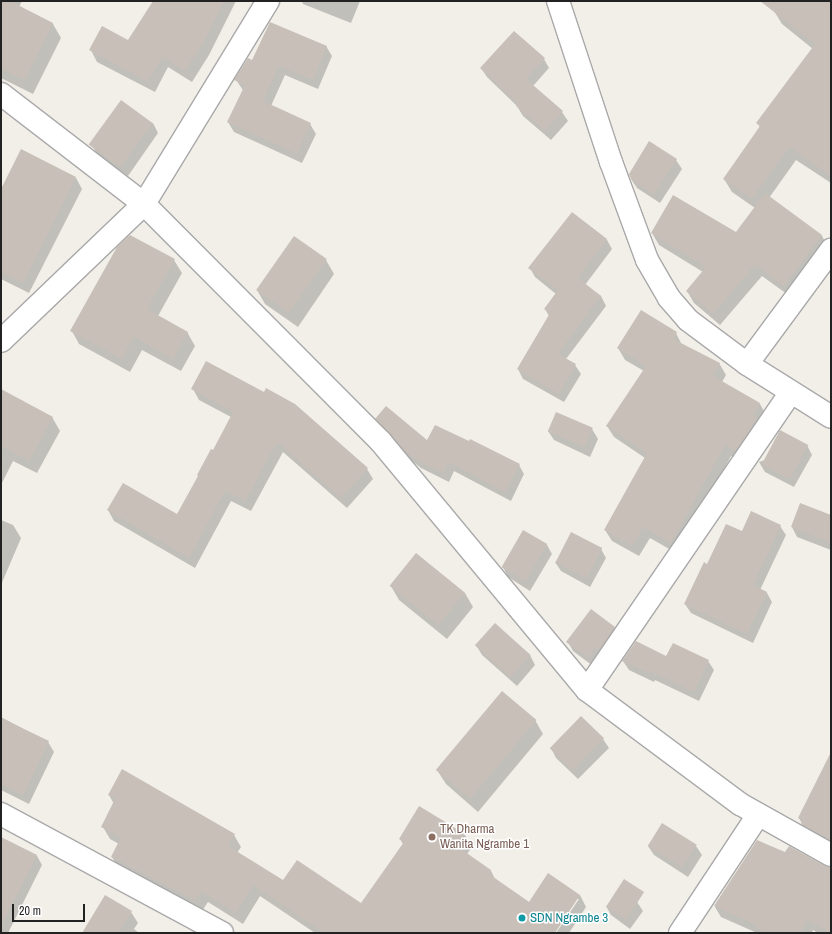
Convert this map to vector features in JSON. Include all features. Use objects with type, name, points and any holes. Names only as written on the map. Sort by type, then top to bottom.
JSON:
[{"type":"street","points":[[1,340],[144,204],[268,1]]},
{"type":"street","points":[[558,1],[611,162],[647,260],[669,298],[688,320],[747,364],[831,417]]},
{"type":"street","points":[[1,94],[144,204],[381,442],[587,690],[758,815],[831,856]]},
{"type":"street","points":[[747,364],[831,250]]},
{"type":"street","points":[[587,690],[791,392]]},
{"type":"street","points":[[1,814],[222,933]]},
{"type":"street","points":[[680,933],[758,815]]},
{"type":"building","points":[[1,1],[10,1],[53,23],[25,80],[1,69]]},
{"type":"building","points":[[153,1],[224,1],[203,43],[185,71],[162,57],[148,82],[89,50],[102,26],[128,40]]},
{"type":"building","points":[[760,1],[831,1],[831,176],[789,147],[752,199],[723,179],[760,126],[756,123],[815,44]]},
{"type":"building","points":[[270,22],[327,46],[313,80],[279,66],[263,101],[311,123],[297,154],[227,122],[245,85],[234,80],[248,58],[252,60]]},
{"type":"building","points":[[514,31],[545,58],[526,79],[563,111],[545,131],[516,106],[518,104],[480,68]]},
{"type":"building","points":[[121,100],[153,123],[120,167],[89,144]]},
{"type":"building","points":[[649,141],[677,159],[654,194],[631,179],[629,174]]},
{"type":"building","points":[[21,149],[76,177],[23,283],[1,272],[1,189]]},
{"type":"building","points":[[765,193],[822,235],[784,286],[755,265],[713,314],[686,291],[706,267],[651,233],[673,195],[736,232]]},
{"type":"building","points":[[572,212],[607,239],[578,278],[601,296],[558,354],[576,364],[559,394],[517,369],[550,313],[544,309],[558,290],[528,268]]},
{"type":"building","points":[[130,235],[175,259],[147,309],[188,332],[173,359],[134,337],[122,359],[70,331],[117,247]]},
{"type":"building","points":[[294,236],[327,259],[289,313],[256,290]]},
{"type":"building","points":[[641,310],[677,332],[673,339],[720,363],[713,376],[760,403],[753,416],[758,418],[736,451],[725,445],[671,543],[643,527],[632,546],[604,530],[647,453],[606,426],[646,366],[617,348]]},
{"type":"building","points":[[206,361],[264,392],[266,388],[295,404],[368,468],[341,498],[277,442],[245,501],[225,491],[189,558],[107,510],[123,483],[177,514],[211,449],[213,450],[233,412],[191,389]]},
{"type":"building","points":[[1,389],[53,417],[29,461],[1,446]]},
{"type":"building","points":[[386,406],[427,440],[435,425],[469,441],[470,439],[520,464],[505,492],[448,462],[443,473],[415,459],[405,451],[375,419]]},
{"type":"building","points":[[556,412],[593,428],[585,447],[548,431]]},
{"type":"building","points":[[780,430],[808,445],[790,479],[762,464]]},
{"type":"building","points":[[800,503],[831,515],[831,543],[791,527]]},
{"type":"building","points":[[751,511],[781,525],[753,585],[767,592],[747,634],[684,604],[704,562],[707,564],[726,524],[742,531]]},
{"type":"building","points":[[523,530],[547,544],[526,581],[502,567]]},
{"type":"building","points":[[571,532],[602,548],[587,578],[556,562]]},
{"type":"building","points":[[416,553],[465,593],[439,625],[390,586]]},
{"type":"building","points":[[591,609],[615,627],[599,650],[595,648],[588,658],[566,642]]},
{"type":"building","points":[[495,623],[531,655],[511,677],[475,645]]},
{"type":"building","points":[[636,641],[666,656],[673,643],[709,660],[694,692],[650,671],[649,673],[622,661]]},
{"type":"building","points":[[502,691],[536,720],[470,799],[436,770]]},
{"type":"building","points":[[581,716],[604,738],[573,771],[550,748]]},
{"type":"building","points":[[1,718],[49,741],[23,795],[1,784]]},
{"type":"building","points":[[831,752],[831,841],[801,824],[803,820],[798,818]]},
{"type":"building","points":[[122,769],[235,834],[228,846],[283,880],[297,860],[361,903],[404,842],[399,839],[419,806],[465,834],[458,847],[491,870],[489,874],[529,902],[548,873],[580,895],[555,933],[324,933],[253,885],[236,913],[201,891],[195,900],[111,857],[121,837],[101,827],[115,799],[108,795]]},
{"type":"building","points":[[662,823],[697,845],[682,868],[648,846]]},
{"type":"building","points":[[1,837],[37,855],[1,926]]},
{"type":"building","points":[[757,840],[785,852],[789,846],[825,866],[831,867],[831,933],[807,920],[801,933],[766,933],[755,928],[756,925],[714,906]]},
{"type":"building","points":[[624,879],[644,892],[626,920],[606,907]]},
{"type":"building","points":[[105,895],[132,911],[118,933],[82,933]]},
{"type":"place","name":"TK Dharma Wanita Ngrambe 1","points":[[432,837]]},
{"type":"place","name":"SDN Ngrambe 3","points":[[522,918]]}]
